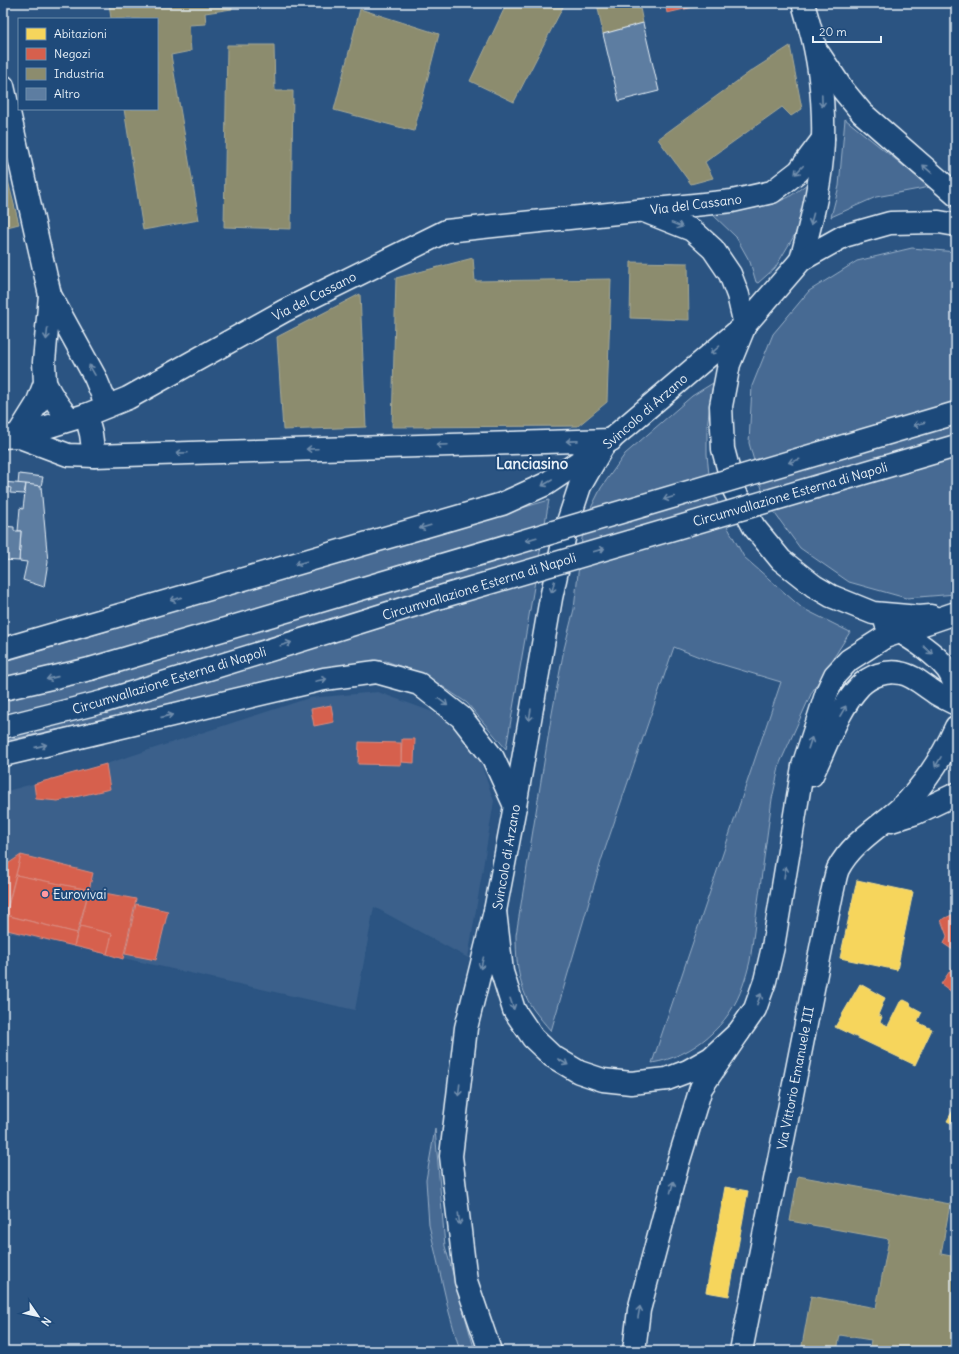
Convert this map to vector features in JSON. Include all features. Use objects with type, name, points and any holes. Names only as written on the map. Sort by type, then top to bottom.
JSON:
[{"type":"main road","points":[[802,260],[815,208],[823,139],[822,97],[815,48],[803,3]]},
{"type":"main road","points":[[815,48],[842,90],[862,113],[956,195]]},
{"type":"main road","points":[[3,86],[50,295],[95,377],[107,406]]},
{"type":"main road","name":"Via del Cassano","points":[[10,436],[78,417],[128,398],[284,311],[446,231],[732,201],[772,192],[799,171],[823,139]]},
{"type":"main road","name":"Via del Cassano","points":[[641,210],[692,230],[713,249],[730,274],[738,295],[745,325]]},
{"type":"main road","points":[[956,225],[939,222],[890,223],[844,236],[802,260],[745,325],[729,364],[722,406],[723,449],[734,490],[754,527],[781,560],[814,586],[831,596],[873,612],[918,617],[945,615],[956,612]]},
{"type":"main road","points":[[50,295],[44,362],[45,382],[37,404],[10,436],[68,455],[94,456],[607,443]]},
{"type":"main road","name":"Svincolo di Arzano","points":[[745,325],[607,443],[580,486],[567,524],[551,598],[495,911],[502,972],[514,1010],[533,1038],[552,1056],[579,1072],[603,1080],[631,1083],[667,1079],[688,1071],[711,1058],[739,1032],[755,1009],[765,981],[773,947],[803,766],[827,692],[836,675],[849,660],[885,637],[956,612]]},
{"type":"main road","points":[[45,382],[56,402],[78,417],[91,434],[94,456]]},
{"type":"main road","points":[[3,689],[90,670],[956,413]]},
{"type":"main road","points":[[3,649],[502,504],[546,484],[607,443]]},
{"type":"main road","name":"Circumvallazione Esterna di Napoli","points":[[3,727],[102,702],[444,596],[956,446]]},
{"type":"main road","points":[[873,612],[936,657],[948,670],[956,686]]},
{"type":"main road","points":[[3,755],[324,679],[376,672],[420,684],[461,717],[493,758],[515,806]]},
{"type":"main road","points":[[795,809],[840,717],[850,700],[861,685],[873,677],[887,672],[901,673],[915,679],[935,693],[956,704]]},
{"type":"main road","name":"Via Vittorio Emanuele III","points":[[741,1351],[837,870],[847,855],[861,840],[883,824],[907,802],[934,769],[950,742],[956,727]]},
{"type":"main road","name":"Via Vittorio Emanuele III","points":[[883,824],[916,813],[956,794]]},
{"type":"main road","points":[[916,813],[951,809],[956,811]]},
{"type":"main road","points":[[490,1351],[466,1281],[451,1156],[466,1028],[495,911]]},
{"type":"main road","points":[[634,1351],[639,1310],[678,1163],[701,1088],[739,1032]]},
{"type":"shaded area","points":[[845,119],[930,187],[876,197],[831,217],[839,186]]},
{"type":"shaded area","points":[[809,183],[797,231],[775,268],[758,283],[756,282],[750,262],[736,237],[711,213],[751,209],[771,204],[789,197]]},
{"type":"shaded area","points":[[912,248],[956,252],[956,594],[906,598],[849,582],[800,548],[765,500],[749,443],[752,386],[773,334],[809,291],[857,261]]},
{"type":"shaded area","points":[[713,383],[707,427],[709,475],[727,526],[744,557],[802,608],[850,632],[812,692],[780,763],[772,799],[750,961],[737,1000],[720,1025],[696,1046],[667,1059],[652,1063],[781,682],[707,660],[674,647],[602,858],[551,1031],[533,1009],[524,992],[517,964],[516,935],[551,719],[564,649],[574,609],[582,538],[591,508],[601,488],[625,454],[692,396]]},
{"type":"shaded area","points":[[549,500],[506,749],[467,703],[427,676],[386,661],[3,741],[3,662]]},
{"type":"shaded area","points":[[378,692],[441,715],[478,755],[494,801],[468,958],[374,907],[355,1010],[3,931],[3,792],[106,764],[309,698]]},
{"type":"shaded area","points":[[435,1129],[445,1246],[475,1351],[460,1351],[449,1312],[429,1225],[426,1180]]},
{"type":"building: Abitazioni","points":[[857,880],[913,892],[897,970],[840,958]]},
{"type":"building: Abitazioni","points":[[860,984],[885,998],[878,1015],[882,1017],[880,1022],[888,1026],[900,1002],[904,1000],[922,1012],[917,1022],[932,1029],[915,1065],[835,1027]]},
{"type":"building: Abitazioni","points":[[956,1105],[956,1126],[947,1121]]},
{"type":"building: Abitazioni","points":[[725,1187],[748,1191],[729,1296],[706,1292]]},
{"type":"building: Negozi","points":[[665,3],[711,3],[667,13]]},
{"type":"building: Negozi","points":[[331,705],[334,722],[314,726],[311,709]]},
{"type":"building: Negozi","points":[[402,739],[415,739],[414,763],[401,762]]},
{"type":"building: Negozi","points":[[359,742],[401,743],[401,765],[358,764]]},
{"type":"building: Negozi","points":[[106,764],[110,789],[58,801],[36,799],[34,784]]},
{"type":"building: Negozi","points":[[21,855],[93,873],[89,890],[16,875]]},
{"type":"building: Negozi","points":[[21,855],[7,908],[3,907],[3,867]]},
{"type":"building: Negozi","points":[[16,875],[89,890],[77,933],[6,915]]},
{"type":"building: Negozi","points":[[89,890],[136,899],[123,959],[107,954],[112,934],[80,926]]},
{"type":"building: Negozi","points":[[136,904],[168,911],[156,960],[125,954]]},
{"type":"building: Negozi","points":[[3,907],[7,908],[3,923]]},
{"type":"building: Negozi","points":[[956,913],[956,952],[944,944],[947,936],[941,920]]},
{"type":"building: Negozi","points":[[5,915],[77,933],[74,946],[3,929]]},
{"type":"building: Negozi","points":[[80,926],[112,934],[107,954],[74,946]]},
{"type":"building: Negozi","points":[[956,962],[956,995],[941,984]]},
{"type":"building: Industria","points":[[109,3],[231,3],[232,9],[205,13],[206,24],[189,25],[191,51],[171,55],[199,220],[143,230],[124,110],[158,110],[158,18],[111,18]]},
{"type":"building: Industria","points":[[507,3],[565,3],[514,102],[470,81]]},
{"type":"building: Industria","points":[[597,3],[639,3],[643,23],[603,34]]},
{"type":"building: Industria","points":[[360,9],[439,34],[414,131],[334,110]]},
{"type":"building: Industria","points":[[227,45],[274,45],[275,91],[293,91],[291,229],[224,227]]},
{"type":"building: Industria","points":[[790,46],[802,109],[791,116],[782,107],[705,162],[713,178],[691,184],[658,139],[751,71]]},
{"type":"building: Industria","points":[[3,161],[19,224],[3,228]]},
{"type":"building: Industria","points":[[473,258],[475,281],[611,279],[607,402],[578,426],[392,427],[396,278]]},
{"type":"building: Industria","points":[[631,262],[688,263],[689,320],[630,318]]},
{"type":"building: Industria","points":[[360,294],[366,427],[283,430],[277,337]]},
{"type":"building: Industria","points":[[798,1176],[950,1204],[941,1254],[956,1257],[956,1351],[869,1351],[871,1340],[840,1335],[837,1351],[801,1351],[811,1296],[876,1308],[889,1239],[790,1221]]},
{"type":"building: Altro","points":[[643,23],[659,91],[619,101],[603,34]]},
{"type":"building: Altro","points":[[19,474],[43,477],[41,486],[18,484]]},
{"type":"building: Altro","points":[[3,482],[26,484],[24,494],[10,493],[11,488],[5,487],[5,489],[3,489]]},
{"type":"building: Altro","points":[[26,484],[41,486],[48,562],[44,587],[23,580],[27,562],[19,561],[21,531],[18,531],[20,508],[23,509]]},
{"type":"building: Altro","points":[[3,526],[14,527],[14,531],[21,531],[19,561],[3,560]]},
{"type":"place","name":"Eurovivai","points":[[45,894]]},
{"type":"district","name":"Lanciasino","points":[[532,464]]}]
